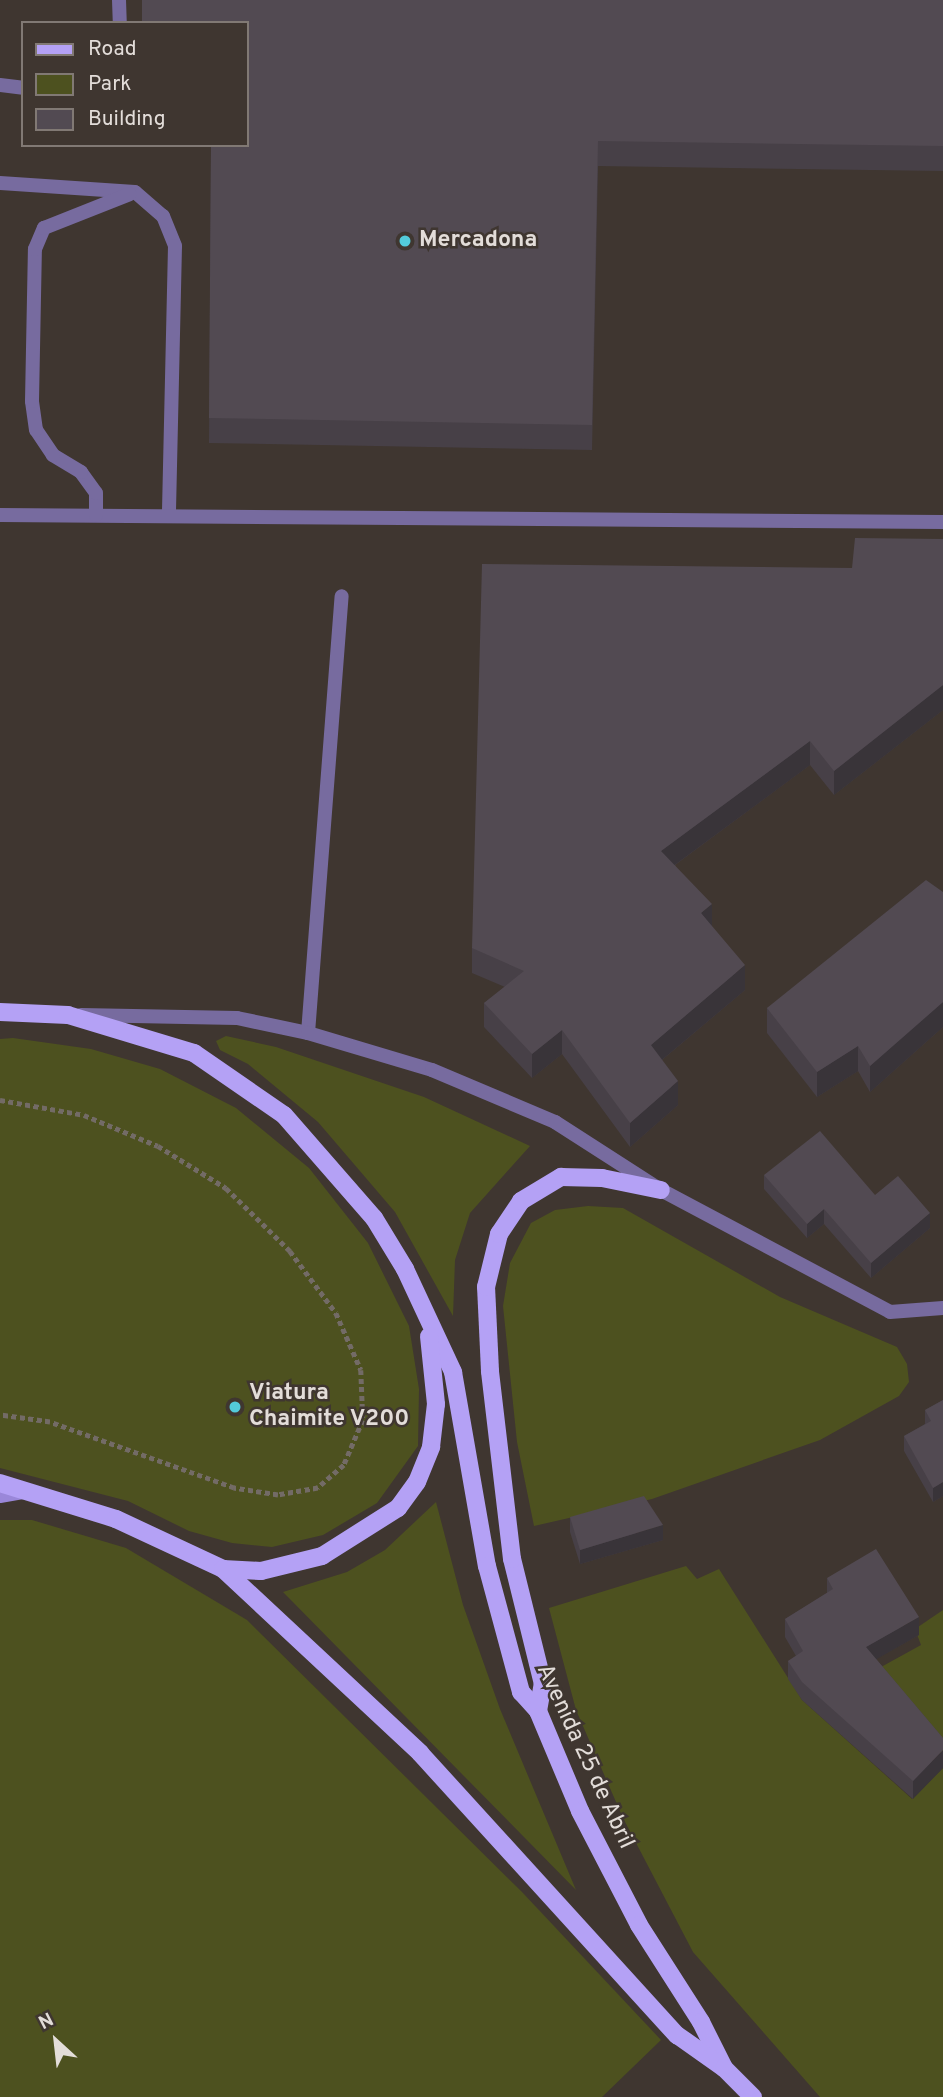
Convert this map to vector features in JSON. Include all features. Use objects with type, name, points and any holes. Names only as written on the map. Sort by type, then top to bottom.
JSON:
[{"type":"main road","name":"Avenida 25 de Abril","points":[[0,1012],[68,1015],[194,1053],[284,1115],[374,1219],[405,1269],[453,1372],[487,1566],[521,1692],[538,1710],[580,1811],[639,1925],[701,2022],[724,2068]]},
{"type":"main road","points":[[538,1710],[543,1684],[512,1559],[491,1382],[486,1287],[495,1247],[499,1234],[521,1200],[561,1177],[602,1178],[661,1190]]},
{"type":"main road","name":"Avenida 25 de Abril","points":[[223,1569],[261,1571],[322,1556],[398,1508],[416,1482],[431,1447],[436,1404],[428,1322]]},
{"type":"main road","name":"Avenida 25 de Abril","points":[[0,1483],[116,1519],[223,1569],[420,1753],[677,2035],[724,2068],[753,2097]]},
{"type":"main road","points":[[0,1496],[23,1492]]},
{"type":"street","points":[[119,0],[120,21]]},
{"type":"street","points":[[0,85],[21,88]]},
{"type":"street","points":[[0,183],[135,192],[163,216],[175,246],[169,514]]},
{"type":"street","points":[[96,515],[96,493],[81,472],[53,455],[36,430],[32,401],[35,249],[44,228],[135,192]]},
{"type":"street","points":[[0,515],[169,514],[943,522]]},
{"type":"street","points":[[309,1033],[342,596]]},
{"type":"street","points":[[68,1015],[237,1018],[309,1033],[432,1070],[555,1122],[661,1190],[890,1312],[943,1308]]},
{"type":"path","points":[[0,1100],[84,1115],[158,1146],[226,1188],[290,1251],[337,1313],[361,1370],[363,1420],[344,1465],[318,1488],[278,1495],[234,1488],[50,1422],[0,1415]]},
{"type":"green space","points":[[226,1036],[276,1047],[424,1097],[530,1146],[470,1213],[455,1260],[453,1316],[395,1212],[318,1122],[248,1064],[220,1050],[216,1041]]},
{"type":"green space","points":[[13,1038],[91,1049],[160,1069],[236,1108],[309,1168],[368,1243],[409,1326],[419,1389],[418,1446],[377,1503],[323,1535],[272,1547],[232,1543],[189,1531],[128,1501],[0,1468],[0,1039]]},
{"type":"green space","points":[[588,1206],[623,1208],[780,1297],[897,1347],[907,1364],[909,1382],[899,1396],[820,1440],[652,1499],[534,1526],[517,1442],[503,1306],[510,1263],[531,1223],[555,1210]]},
{"type":"green space","points":[[436,1502],[463,1605],[500,1709],[576,1890],[283,1592],[347,1572],[385,1550]]},
{"type":"green space","points":[[0,1520],[32,1520],[126,1548],[247,1620],[522,1892],[661,2040],[602,2097],[0,2097]]},
{"type":"green space","points":[[686,1566],[697,1579],[719,1569],[802,1700],[912,1799],[943,1768],[943,2097],[820,2097],[693,1952],[623,1818],[576,1710],[549,1608]]},
{"type":"green space","points":[[943,1610],[943,1756],[872,1672],[921,1645],[915,1629]]},
{"type":"building","points":[[142,0],[943,0],[943,146],[598,141],[592,425],[209,418],[211,147],[248,147],[248,21],[142,21]]},
{"type":"building","points":[[855,538],[943,539],[943,685],[834,771],[810,741],[661,851],[712,904],[701,913],[745,965],[651,1045],[678,1081],[630,1123],[562,1030],[532,1054],[484,1003],[524,971],[472,948],[482,564],[852,568]]},
{"type":"building","points":[[926,880],[943,892],[943,1002],[870,1066],[858,1046],[817,1072],[767,1008]]},
{"type":"building","points":[[820,1131],[875,1195],[898,1176],[930,1213],[871,1263],[824,1209],[807,1224],[764,1175]]},
{"type":"building","points":[[943,1400],[943,1482],[933,1488],[904,1436],[931,1421],[925,1410]]},
{"type":"building","points":[[644,1496],[663,1525],[580,1550],[570,1517]]},
{"type":"building","points":[[876,1549],[919,1617],[866,1647],[943,1738],[943,1750],[913,1781],[802,1682],[788,1661],[803,1651],[785,1619],[833,1589],[827,1578]]},
{"type":"place","name":"Mercadona","points":[[405,241]]},
{"type":"place","name":"Viatura Chaimite V200","points":[[235,1407]]}]
